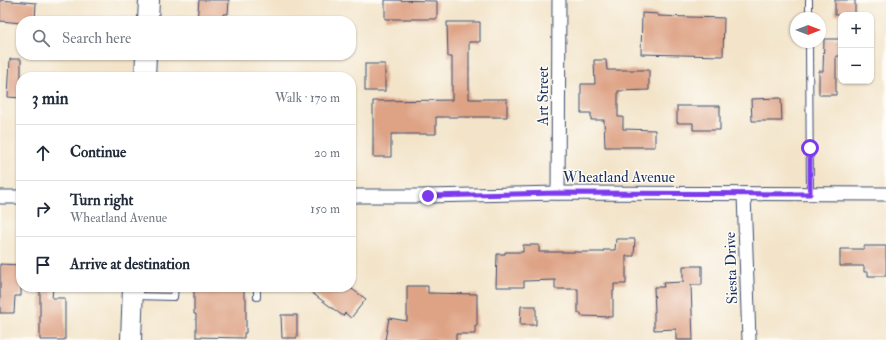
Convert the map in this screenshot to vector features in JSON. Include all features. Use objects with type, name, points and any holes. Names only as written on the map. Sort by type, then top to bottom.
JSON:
[{"type":"main road","points":[[148,16],[150,0]]},
{"type":"main road","points":[[145,72],[146,60]]},
{"type":"main road","points":[[131,340],[132,292]]},
{"type":"street","name":"Art Street","points":[[558,193],[559,0]]},
{"type":"street","name":"Wheatland Avenue","points":[[356,196],[558,193],[886,194]]},
{"type":"street","name":"Siesta Drive","points":[[744,194],[749,340]]},
{"type":"street","points":[[0,197],[16,197]]},
{"type":"lane","points":[[809,0],[809,12]]},
{"type":"lane","points":[[809,48],[810,194]]},
{"type":"lane","points":[[142,292],[174,298],[175,292]]},
{"type":"lane","points":[[258,292],[258,297]]},
{"type":"building","points":[[0,0],[36,3],[35,16],[16,16],[16,23],[0,21]]},
{"type":"building","points":[[199,0],[229,0],[228,14],[223,14],[223,16],[197,16]]},
{"type":"building","points":[[385,0],[437,1],[437,19],[385,19]]},
{"type":"building","points":[[835,0],[855,0],[855,12],[838,12],[838,15],[835,15]]},
{"type":"building","points":[[642,13],[658,14],[658,16],[724,18],[723,56],[641,54]]},
{"type":"building","points":[[447,22],[480,22],[480,42],[469,42],[469,99],[507,99],[507,117],[436,117],[436,134],[391,134],[391,157],[373,157],[373,101],[452,100],[452,57],[448,57]]},
{"type":"building","points":[[826,39],[838,39],[838,56],[836,56],[836,95],[819,95],[819,71],[823,71],[824,48],[826,48]]},
{"type":"building","points":[[10,59],[21,60],[21,72],[16,72],[16,98],[8,97]]},
{"type":"building","points":[[594,60],[606,60],[607,70],[649,70],[649,90],[618,91],[618,117],[623,117],[623,129],[655,130],[655,147],[605,147],[604,120],[591,120],[591,113],[581,113],[581,84],[595,84]]},
{"type":"building","points":[[365,64],[385,64],[385,91],[365,91]]},
{"type":"building","points":[[781,98],[782,121],[752,121],[751,99]]},
{"type":"building","points":[[677,106],[720,106],[720,130],[693,130],[693,123],[677,123]]},
{"type":"building","points":[[616,239],[635,239],[634,256],[626,256],[626,284],[614,284],[613,317],[581,316],[581,313],[578,313],[578,289],[555,289],[555,280],[524,281],[524,287],[496,287],[497,254],[505,254],[505,252],[523,252],[523,245],[539,245],[539,252],[603,252],[603,250],[615,250]]},
{"type":"building","points":[[864,246],[886,246],[886,276],[868,276],[868,272],[864,272],[864,266],[840,266],[840,249],[864,249]]},
{"type":"building","points":[[0,264],[16,265],[16,292],[21,292],[21,296],[15,296],[14,313],[0,313]]},
{"type":"building","points":[[683,266],[702,266],[702,285],[691,285],[693,340],[676,340],[676,329],[654,330],[654,287],[664,287],[663,283],[683,282]]},
{"type":"building","points":[[407,286],[428,286],[428,293],[477,294],[477,326],[475,326],[475,334],[456,334],[456,340],[385,340],[389,318],[407,321]]},
{"type":"building","points":[[40,292],[53,292],[52,298],[65,298],[65,340],[40,340]]},
{"type":"building","points":[[194,292],[244,292],[244,298],[246,298],[246,333],[244,333],[244,338],[196,337],[196,314],[194,314]]},
{"type":"building","points":[[311,292],[356,292],[366,299],[351,318],[345,313],[343,316]]},
{"type":"building","points":[[521,306],[536,306],[536,325],[520,325]]},
{"type":"building","points":[[281,315],[297,315],[297,338],[282,338]]},
{"type":"route","points":[[428,196],[558,193],[810,194],[810,148]]}]
